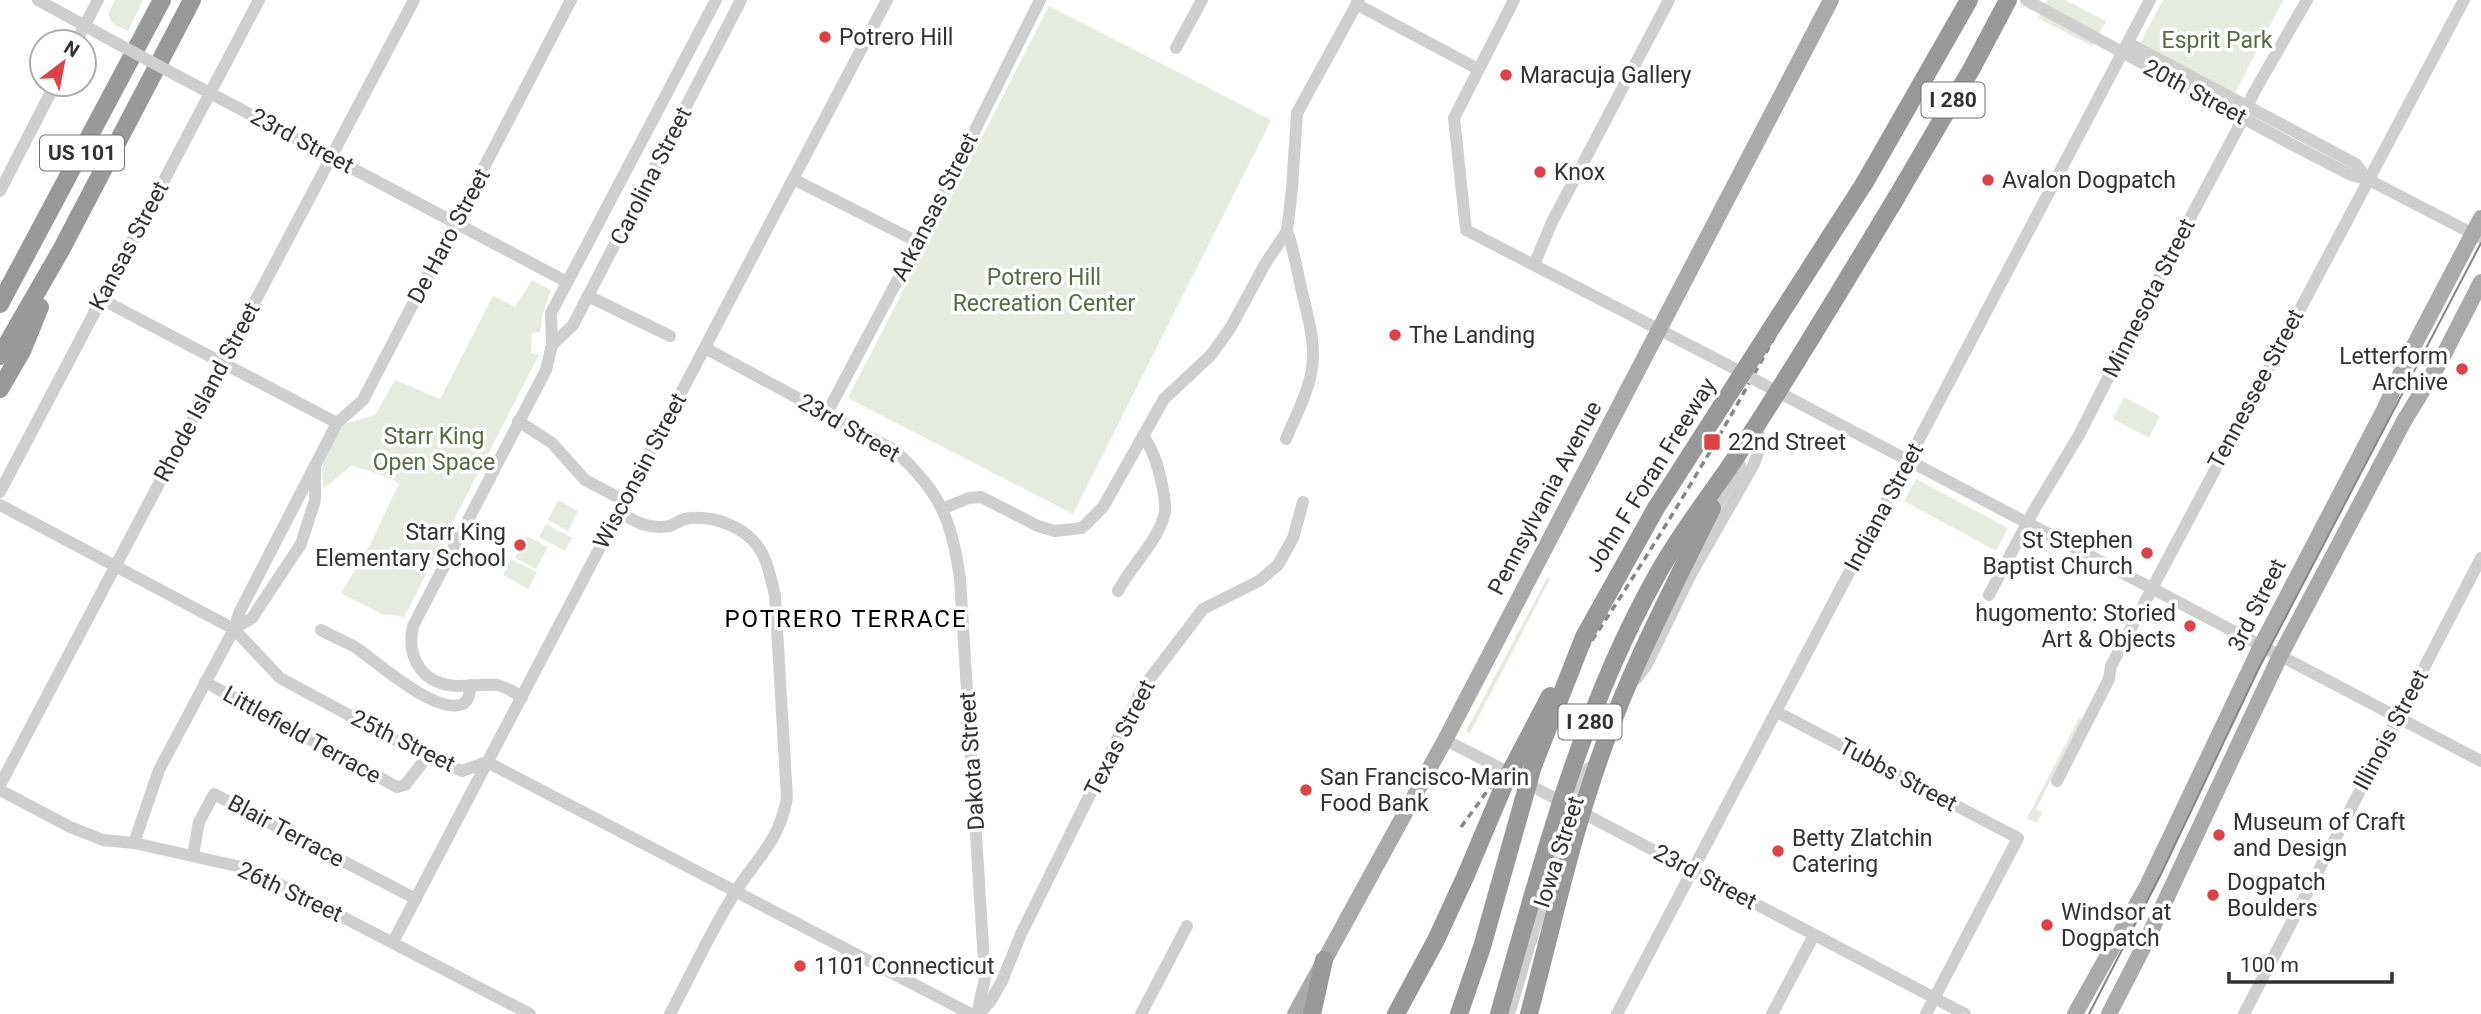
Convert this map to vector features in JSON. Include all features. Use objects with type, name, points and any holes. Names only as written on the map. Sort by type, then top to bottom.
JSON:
[{"type":"highway","name":"US 101","points":[[0,304],[162,0]]},
{"type":"highway","name":"US 101","points":[[0,356],[61,250],[192,0]]},
{"type":"highway","name":"John F Foran Freeway","points":[[1458,1014],[1482,947],[1534,766],[1579,650],[1606,595],[1656,508],[1865,182],[1969,0]]},
{"type":"highway","name":"I 280","points":[[1499,1014],[1550,835],[1599,699],[1656,576],[1738,455],[1896,198],[1972,68],[2008,0]]},
{"type":"highway","points":[[0,388],[29,336],[61,250]]},
{"type":"highway","points":[[1529,1014],[1601,754],[1631,676],[1738,455]]},
{"type":"highway","points":[[1396,1014],[1436,940],[1507,778],[1606,595]]},
{"type":"highway","points":[[1312,1014],[1324,960]]},
{"type":"main road","name":"Pennsylvania Avenue","points":[[1294,1014],[1445,740],[1831,0]]},
{"type":"main road","name":"3rd Street","points":[[2075,1014],[2152,875],[2261,646],[2384,410],[2408,357],[2477,236],[2481,218]]},
{"type":"main road","name":"3rd Street","points":[[2109,1014],[2144,946],[2280,656],[2397,433],[2445,353],[2481,282]]},
{"type":"street","name":"23rd Street","points":[[38,0],[567,282]]},
{"type":"street","points":[[83,28],[98,0]]},
{"type":"street","name":"Kansas Street","points":[[0,492],[259,0]]},
{"type":"street","name":"Rhode Island Street","points":[[0,787],[414,0]]},
{"type":"street","name":"De Haro Street","points":[[134,843],[159,770],[234,629],[240,611],[337,423],[363,400],[571,0]]},
{"type":"street","name":"Carolina Street","points":[[522,696],[500,686],[443,684],[422,673],[412,654],[412,630],[546,370],[552,345],[551,313],[716,0]]},
{"type":"street","name":"Carolina Street","points":[[552,345],[573,325],[741,0]]},
{"type":"street","name":"Wisconsin Street","points":[[393,942],[887,0]]},
{"type":"street","name":"Arkansas Street","points":[[827,413],[918,242],[1040,0]]},
{"type":"street","points":[[1176,48],[1202,0]]},
{"type":"street","points":[[1514,0],[1454,118],[1466,230],[2481,761]]},
{"type":"street","points":[[1534,265],[1552,222],[1669,0]]},
{"type":"street","name":"20th Street","points":[[2026,0],[2291,144],[2351,175],[2367,178],[2477,236]]},
{"type":"street","name":"Indiana Street","points":[[1617,1014],[2150,0]]},
{"type":"street","name":"Minnesota Street","points":[[1989,595],[2083,426],[2247,107],[2307,0]]},
{"type":"street","name":"Tennessee Street","points":[[2057,781],[2151,589],[2463,0]]},
{"type":"street","points":[[944,508],[969,498],[981,497],[1038,526],[1055,531],[1082,528],[1103,508],[1164,399],[1211,355],[1287,231],[1297,113],[1357,2],[1478,68]]},
{"type":"street","name":"20th Street","points":[[2128,43],[2356,164],[2367,178]]},
{"type":"street","points":[[0,191],[48,98]]},
{"type":"street","points":[[793,178],[918,242]]},
{"type":"street","points":[[1286,439],[1311,377],[1313,359],[1309,315],[1287,231]]},
{"type":"street","points":[[588,296],[670,336]]},
{"type":"street","points":[[102,299],[337,423]]},
{"type":"street","name":"23rd Street","points":[[705,348],[894,450],[932,489],[944,508]]},
{"type":"street","name":"Iowa Street","points":[[1509,1014],[1571,806],[1623,696],[1646,666],[1698,562],[1754,464],[1759,450],[1759,435],[1777,392]]},
{"type":"street","points":[[519,421],[552,443],[585,480],[622,507],[636,522],[652,527],[670,526],[685,519],[718,520],[750,537],[761,550],[768,566],[775,594],[787,798],[778,831],[735,892],[670,1014]]},
{"type":"street","points":[[1118,591],[1160,527],[1165,511],[1154,452],[1143,435]]},
{"type":"street","name":"De Haro Street","points":[[234,629],[252,618],[301,544],[315,500],[316,464]]},
{"type":"street","name":"Texas Street","points":[[978,1014],[990,1002],[1002,981],[1021,934],[1142,689],[1203,609],[1259,581],[1278,565],[1293,538],[1303,502]]},
{"type":"street","name":"25th Street","points":[[0,505],[234,629],[281,678],[427,757],[461,771],[488,762],[971,1014]]},
{"type":"street","name":"Dakota Street","points":[[944,508],[960,579],[985,978],[978,1014]]},
{"type":"street","name":"Illinois Street","points":[[2244,1014],[2481,558]]},
{"type":"street","points":[[321,630],[354,647],[417,693],[438,701],[462,705],[467,700],[471,685]]},
{"type":"street","name":"Littlefield Terrace","points":[[205,682],[397,788],[405,785],[427,757]]},
{"type":"street","name":"Tubbs Street","points":[[1777,712],[2018,838],[1934,998]]},
{"type":"street","name":"23rd Street","points":[[1445,740],[1965,1014]]},
{"type":"street","name":"26th Street","points":[[0,787],[87,835],[250,869],[530,1014]]},
{"type":"street","name":"Blair Terrace","points":[[193,855],[199,822],[214,794],[416,900]]},
{"type":"street","points":[[1141,1014],[1187,926]]},
{"type":"street","points":[[1772,1014],[1814,935]]},
{"type":"street","points":[[1926,1014],[1934,998]]},
{"type":"green space","points":[[115,0],[143,0],[128,31],[113,24],[108,14]]},
{"type":"green space","points":[[2047,0],[2065,0],[2106,21],[2092,46],[2038,18]]},
{"type":"green space","name":"Esprit Park","points":[[2163,0],[2283,0],[2234,95],[2140,43]]},
{"type":"green space","name":"Potrero Hill Recreation Center","points":[[1049,6],[1271,120],[1073,514],[848,398]]},
{"type":"green space","name":"Starr King Open Space","points":[[532,280],[551,290],[540,332],[532,333],[531,353],[539,355],[404,617],[382,614],[341,593],[370,545],[399,484],[352,465],[323,489],[322,466],[341,425],[375,415],[395,380],[440,399],[493,296],[515,307]]},
{"type":"green space","points":[[2124,397],[2160,416],[2149,438],[2113,419]]},
{"type":"green space","points":[[1916,479],[2008,528],[1996,551],[1904,501]]},
{"type":"green space","points":[[558,500],[578,511],[568,531],[548,520]]},
{"type":"green space","points":[[546,524],[572,538],[565,551],[539,537]]},
{"type":"green space","points":[[527,536],[548,547],[536,569],[515,558]]},
{"type":"green space","points":[[511,559],[537,572],[528,589],[503,575]]},
{"type":"green space","points":[[1547,578],[1550,579],[1470,733],[1466,731]]},
{"type":"green space","points":[[2079,718],[2082,720],[2036,809],[2042,812],[2037,823],[2027,818]]},
{"type":"tram line","points":[[2089,1014],[2161,874],[2259,668],[2481,243]]},
{"type":"railway","points":[[1461,827],[1559,690],[1650,550],[1736,406],[1816,258]]},
{"type":"place","name":"Potrero Hill","points":[[825,37]]},
{"type":"place","name":"Maracuja Gallery","points":[[1506,75]]},
{"type":"place","name":"Knox","points":[[1540,172]]},
{"type":"place","name":"Avalon Dogpatch","points":[[1988,180]]},
{"type":"place","name":"The Landing","points":[[1395,335]]},
{"type":"place","name":"Letterform Archive","points":[[2462,369]]},
{"type":"place","name":"22nd Street","points":[[1712,442]]},
{"type":"place","name":"Starr King Elementary School","points":[[520,545]]},
{"type":"place","name":"St Stephen Baptist Church","points":[[2147,553]]},
{"type":"place","name":"hugomento: Storied Art & Objects","points":[[2190,626]]},
{"type":"place","name":"San Francisco-Marin Food Bank","points":[[1306,790]]},
{"type":"place","name":"Museum of Craft and Design","points":[[2219,835]]},
{"type":"place","name":"Betty Zlatchin Catering","points":[[1778,851]]},
{"type":"place","name":"Dogpatch Boulders","points":[[2213,895]]},
{"type":"place","name":"Windsor at Dogpatch","points":[[2047,925]]},
{"type":"place","name":"1101 Connecticut","points":[[800,966]]},
{"type":"district","name":"POTRERO TERRACE","points":[[846,619]]}]
